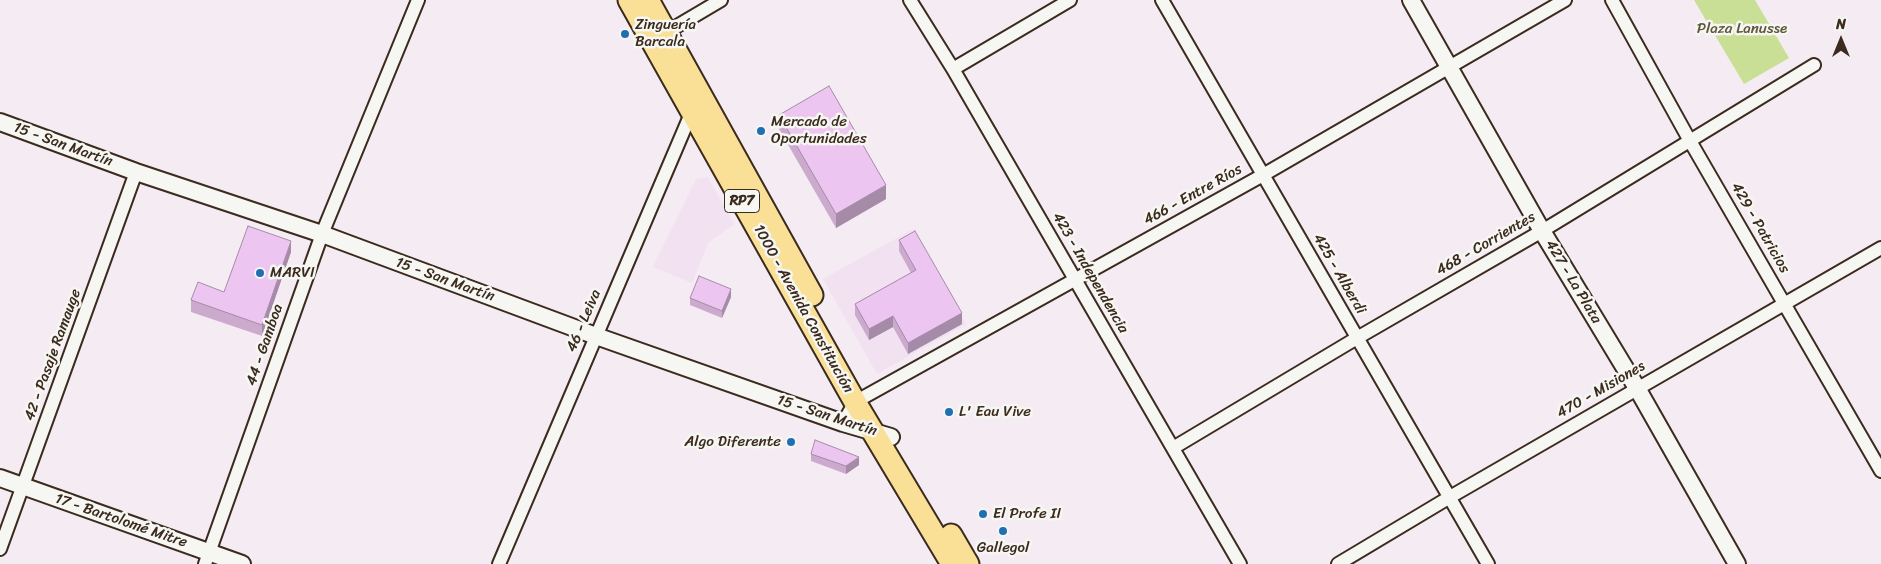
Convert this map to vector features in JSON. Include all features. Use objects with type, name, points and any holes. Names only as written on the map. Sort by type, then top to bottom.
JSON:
[{"type":"main road","name":"1000 - Avenida Constitución","points":[[629,0],[696,101],[952,564]]},
{"type":"main road","name":"1000 - Avenida Constitución","points":[[648,0],[667,32],[696,101]]},
{"type":"main road","name":"1000 - Avenida Constitución","points":[[881,434],[968,564]]},
{"type":"street","name":"44 - Gamboa","points":[[207,558],[322,234],[418,0]]},
{"type":"street","points":[[667,32],[721,0]]},
{"type":"street","name":"423 - Independencia","points":[[910,0],[953,69],[1240,564]]},
{"type":"street","points":[[953,69],[1070,0]]},
{"type":"street","name":"425 - Alberdi","points":[[1162,0],[1488,564]]},
{"type":"street","name":"427 - La Plata","points":[[1411,0],[1542,231],[1637,388],[1737,564]]},
{"type":"street","name":"466 - Entre Ríos","points":[[842,423],[861,399],[1264,175],[1565,0]]},
{"type":"street","name":"429 - Patricios","points":[[1612,0],[1690,140],[1881,471]]},
{"type":"street","name":"468 - Corrientes","points":[[1173,448],[1357,338],[1542,231],[1814,65]]},
{"type":"street","name":"46 - Leiva","points":[[499,564],[696,101]]},
{"type":"street","name":"15 - San Martín","points":[[0,122],[136,172],[322,234],[596,336],[842,423],[881,434]]},
{"type":"street","name":"42 - Pasaje Ramauge","points":[[0,549],[136,172]]},
{"type":"street","name":"470 - Misiones","points":[[1338,564],[1637,388],[1881,248]]},
{"type":"street","name":"17 - Bartolomé Mitre","points":[[0,478],[207,558],[242,564]]},
{"type":"shaded area","points":[[708,177],[734,224],[708,243],[692,283],[653,267],[696,179]]},
{"type":"shaded area","points":[[913,229],[966,324],[877,374],[823,279]]},
{"type":"green space","name":"Plaza Lanusse","points":[[1694,0],[1755,0],[1789,58],[1744,84]]},
{"type":"building","points":[[829,86],[886,185],[836,214],[779,115]]},
{"type":"building","name":"MARVI","points":[[248,226],[291,241],[262,325],[191,300],[198,282],[224,292]]},
{"type":"building","points":[[915,231],[962,313],[908,343],[893,316],[869,329],[855,304],[916,270],[899,240]]},
{"type":"building","points":[[699,276],[731,289],[722,311],[690,298]]},
{"type":"building","points":[[815,440],[859,457],[846,466],[811,454]]},
{"type":"place","name":"Zinguería Barcala","points":[[625,34]]},
{"type":"place","name":"Mercado de Oportunidades","points":[[761,131]]},
{"type":"place","name":"MARVI","points":[[260,273]]},
{"type":"place","name":"L' Eau Vive","points":[[949,412]]},
{"type":"place","name":"Algo Diferente","points":[[791,442]]},
{"type":"place","name":"El Profe II","points":[[983,514]]},
{"type":"place","name":"Gallegol","points":[[1003,531]]}]
